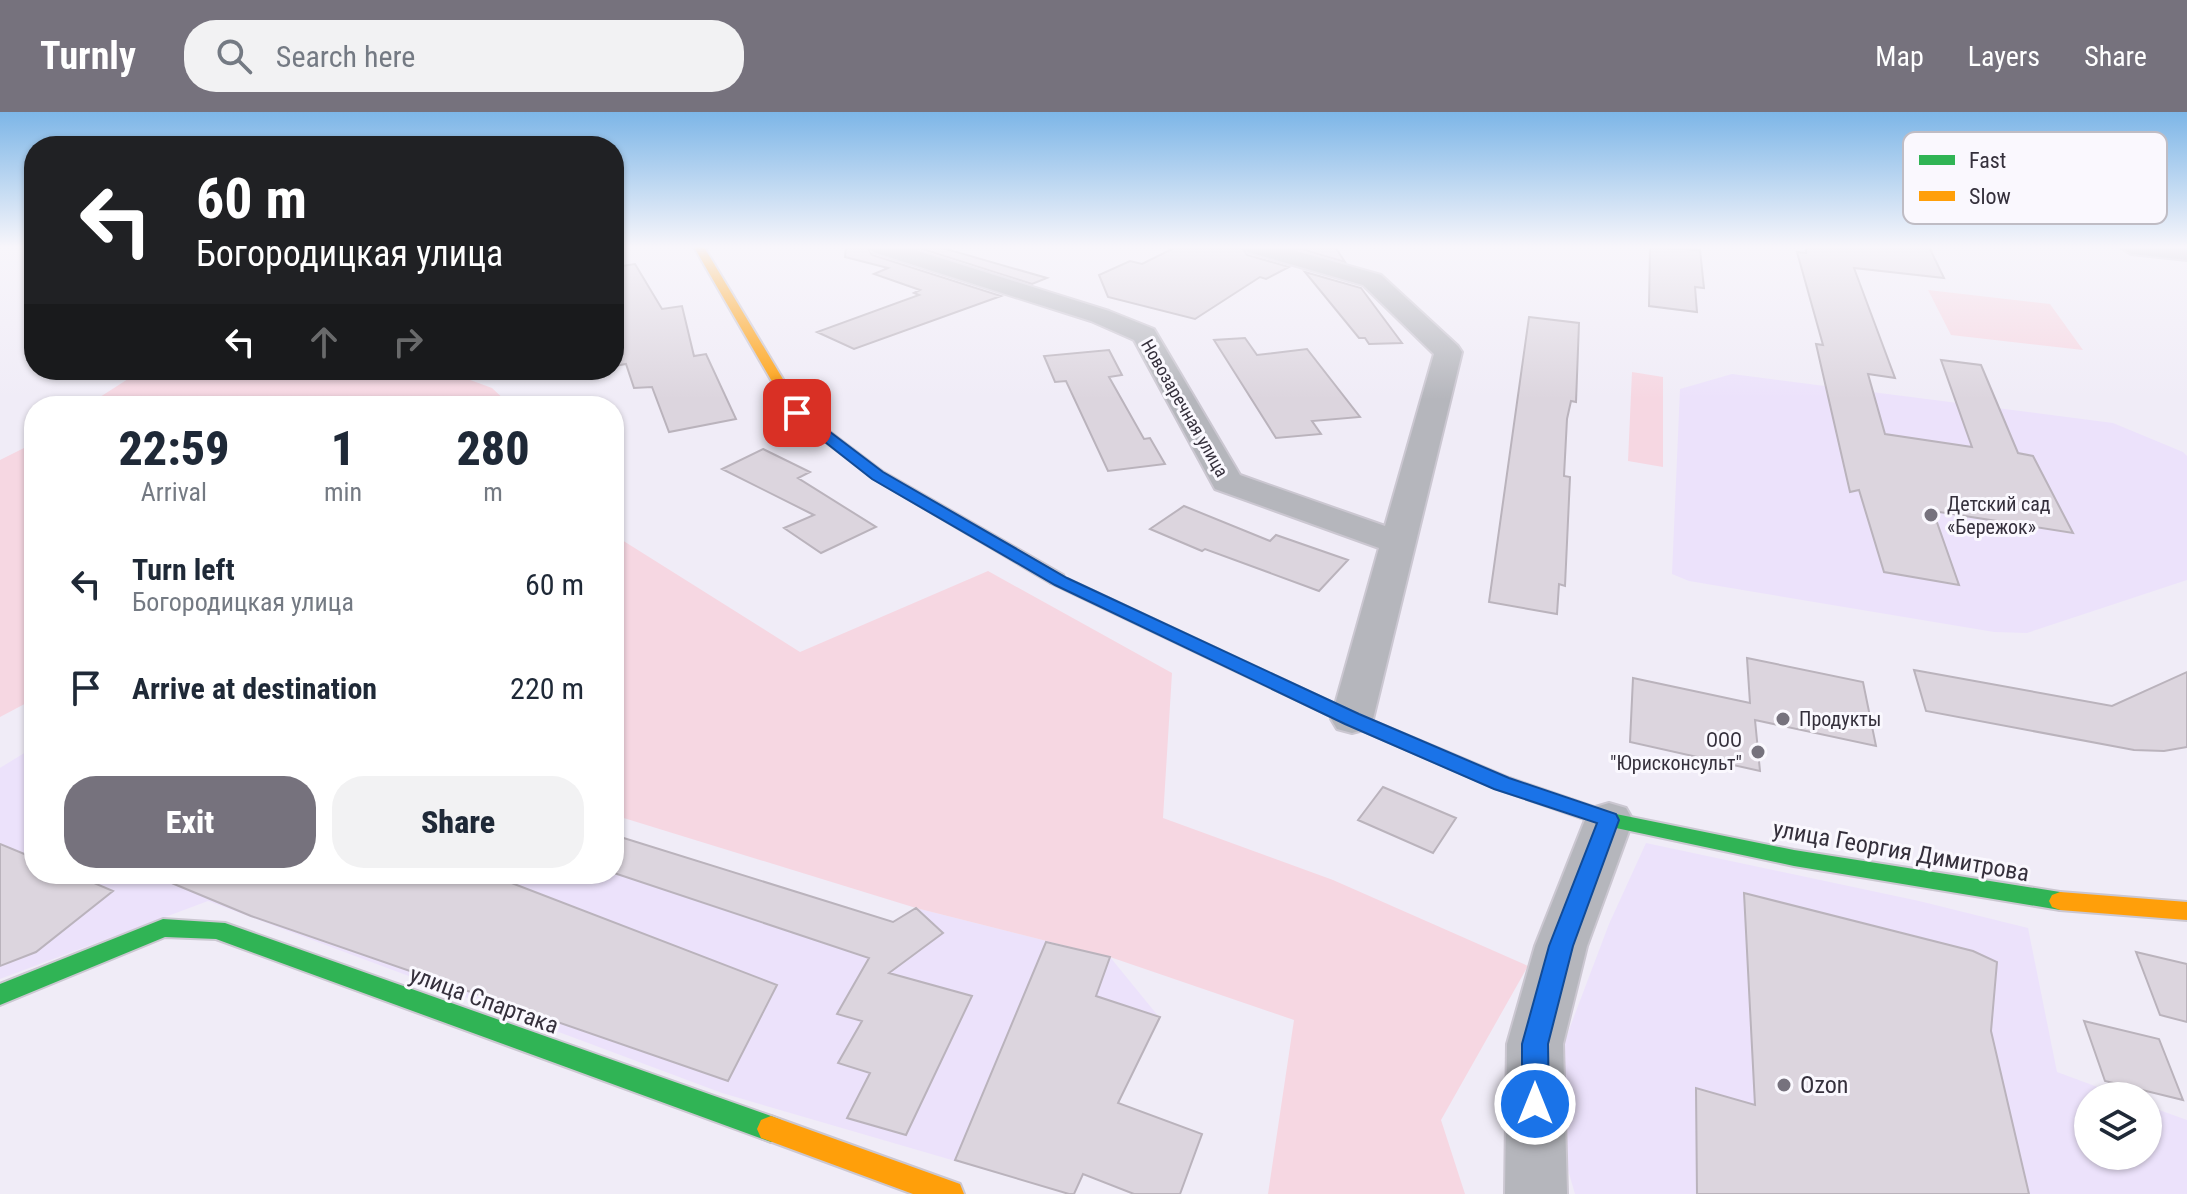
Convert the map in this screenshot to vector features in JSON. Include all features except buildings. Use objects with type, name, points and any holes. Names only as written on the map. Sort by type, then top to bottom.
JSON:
[{"type":"street","name":"улица Георгия Димитрова","points":[[729,297],[797,413],[878,475],[1061,581],[1352,719],[1502,783],[1609,820],[1794,858],[2029,898],[2187,911]]},
{"type":"street","name":"Новозаречная улица","points":[[1041,297],[1100,316],[1145,335],[1227,482],[1397,542]]},
{"type":"street","points":[[1352,719],[1448,352],[1390,297]]},
{"type":"street","points":[[1536,1194],[1535,1044],[1561,946],[1609,820]]},
{"type":"street","name":"улица Спартака","points":[[0,995],[163,928],[217,930],[950,1194]]},
{"type":"shaded area","points":[[1932,297],[1993,297],[2050,304],[2083,350],[1951,335]]},
{"type":"shaded area","points":[[1632,372],[1663,377],[1663,467],[1628,461]]},
{"type":"shaded area","name":"Детский сад «Бережок»","points":[[1732,374],[2113,423],[2183,452],[2187,456],[2187,580],[2027,633],[1994,632],[1689,581],[1672,574],[1680,389]]},
{"type":"shaded area","points":[[126,380],[470,380],[492,388],[500,396],[102,396]]},
{"type":"shaded area","points":[[24,448],[24,704],[0,717],[0,460]]},
{"type":"shaded area","points":[[624,541],[800,652],[988,571],[1172,673],[1163,818],[1333,880],[1528,966],[1441,1120],[1465,1194],[1268,1194],[1294,1020],[1110,957],[916,908],[624,818]]},
{"type":"shaded area","points":[[24,753],[24,884],[624,884],[624,838],[893,922],[916,908],[1110,957],[1159,1017],[1074,1194],[1069,1194],[722,1093],[208,901],[0,979],[0,768]]},
{"type":"shaded area","points":[[1646,843],[1919,901],[2028,928],[2057,1072],[2084,1082],[2074,1082],[2074,1170],[2162,1170],[2162,1111],[2187,1120],[2187,1194],[1575,1194],[1563,1153],[1564,1043],[1609,924]]},
{"type":"traffic: fast","points":[[1057,579],[1352,719],[1502,783],[1609,820],[1794,858],[2060,901]]},
{"type":"traffic: fast","points":[[0,995],[163,928],[217,930],[771,1129]]},
{"type":"traffic: slow","points":[[729,297],[797,413],[878,475],[1057,579]]},
{"type":"traffic: slow","points":[[2060,901],[2187,911]]},
{"type":"traffic: slow","points":[[771,1129],[950,1194]]},
{"type":"place","name":"Детский сад «Бережок»","points":[[1931,515]]},
{"type":"place","name":"Продукты","points":[[1783,719]]},
{"type":"place","name":"ООО \"Юрисконсульт\"","points":[[1758,752]]},
{"type":"place","name":"Ozon","points":[[1784,1085]]},
{"type":"route","points":[[797,413],[878,475],[1061,581],[1352,719],[1502,783],[1609,820],[1561,946],[1535,1044],[1535,1104]]}]
